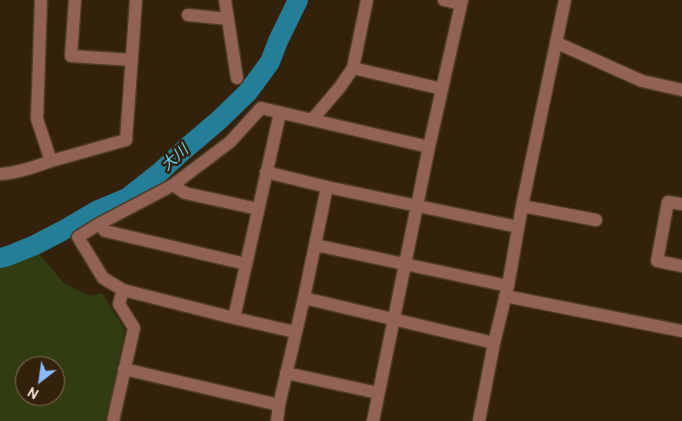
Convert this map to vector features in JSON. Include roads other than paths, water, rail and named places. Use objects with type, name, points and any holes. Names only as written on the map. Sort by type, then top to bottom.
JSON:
[{"type":"street","points":[[41,0],[37,119],[51,161]]},
{"type":"street","points":[[75,0],[71,56],[132,60]]},
{"type":"street","points":[[0,174],[26,170],[126,140],[136,0]]},
{"type":"street","points":[[225,0],[237,78]]},
{"type":"street","points":[[312,120],[340,87],[353,68],[367,0]]},
{"type":"street","points":[[373,421],[406,264],[416,205],[461,2],[444,0]]},
{"type":"street","points":[[479,421],[565,0]]},
{"type":"street","points":[[188,15],[228,19]]},
{"type":"street","points":[[557,42],[642,81],[682,90]]},
{"type":"street","points":[[353,68],[442,88]]},
{"type":"street","points":[[296,332],[123,290],[103,278],[78,237],[173,185],[230,142],[261,108],[429,147]]},
{"type":"street","points":[[234,318],[280,113]]},
{"type":"street","points":[[266,172],[327,187],[518,227]]},
{"type":"street","points":[[173,185],[185,193],[258,209]]},
{"type":"street","points":[[276,421],[327,187]]},
{"type":"street","points":[[682,204],[668,202],[657,261],[682,266]]},
{"type":"street","points":[[522,206],[596,220]]},
{"type":"street","points":[[99,224],[105,231],[246,264]]},
{"type":"street","points":[[315,245],[406,264],[507,291],[682,331]]},
{"type":"street","points":[[113,421],[134,328],[119,304],[123,290]]},
{"type":"street","points":[[304,298],[494,343]]},
{"type":"street","points":[[124,369],[279,405]]},
{"type":"street","points":[[286,373],[378,393]]},
{"type":"waterway","name":"大川","points":[[0,258],[35,245],[96,211],[127,198],[160,172],[248,92],[270,62],[298,0]]}]
